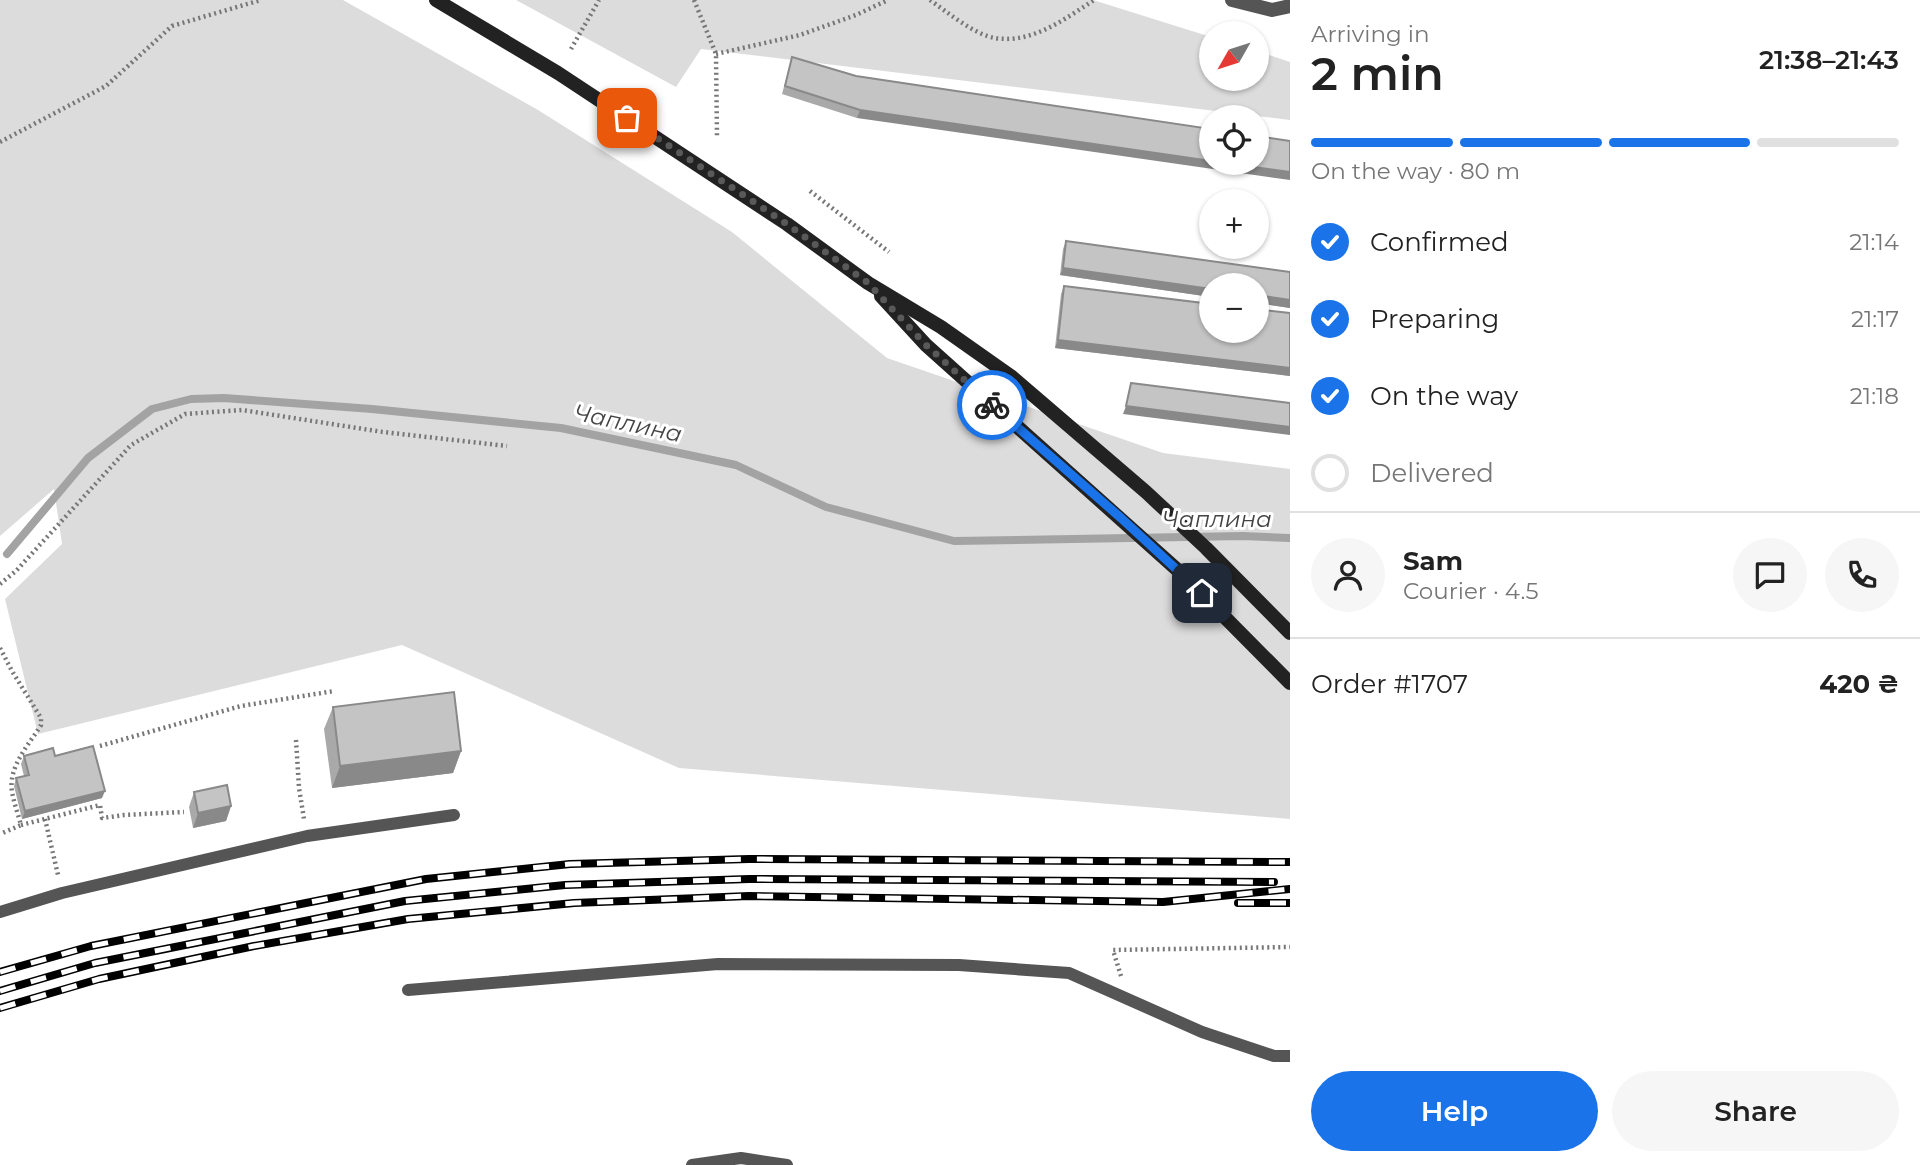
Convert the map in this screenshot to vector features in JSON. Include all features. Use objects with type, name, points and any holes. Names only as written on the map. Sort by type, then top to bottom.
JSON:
[{"type":"main road","points":[[436,0],[558,73],[1012,377],[1166,511],[1290,633]]},
{"type":"main road","points":[[868,283],[926,345],[1182,574],[1290,683]]},
{"type":"street","points":[[1232,0],[1272,10],[1290,6]]},
{"type":"lane","points":[[0,912],[62,893],[307,836],[454,815]]},
{"type":"lane","points":[[408,990],[718,964],[960,965],[1069,973],[1202,1032],[1274,1056],[1290,1056]]},
{"type":"lane","points":[[692,1165],[741,1158],[787,1165]]},
{"type":"path","points":[[0,142],[106,86],[172,26],[261,0]]},
{"type":"path","points":[[572,49],[600,0]]},
{"type":"path","points":[[694,0],[716,54],[717,137]]},
{"type":"path","points":[[716,54],[800,35],[856,15],[888,0]]},
{"type":"path","points":[[930,0],[961,22],[993,38],[1015,39],[1054,26],[1094,0]]},
{"type":"path","points":[[810,191],[889,251]]},
{"type":"path","points":[[0,584],[16,571],[131,445],[184,414],[242,410],[383,432],[507,446]]},
{"type":"path","points":[[0,648],[41,718],[41,725],[16,763],[13,775],[11,790],[22,825]]},
{"type":"path","points":[[100,746],[241,706],[334,691]]},
{"type":"path","points":[[296,740],[299,788],[307,836]]},
{"type":"path","points":[[0,834],[22,825],[100,805],[102,818],[184,812]]},
{"type":"path","points":[[45,819],[62,893]]},
{"type":"path","points":[[1130,985],[1120,976],[1113,950],[1290,947]]},
{"type":"shaded area","points":[[0,0],[343,0],[538,110],[732,232],[887,358],[1163,453],[1290,469],[1290,819],[679,768],[402,645],[38,734],[5,599],[62,544],[54,489],[0,536]]},
{"type":"shaded area","points":[[516,0],[1093,0],[1199,33],[1199,91],[1269,91],[1269,55],[1290,62],[1290,120],[1269,117],[1269,105],[1199,105],[1199,109],[701,49],[676,87]]},
{"type":"building","points":[[792,57],[856,76],[1199,127],[1199,159],[860,110],[785,86]]},
{"type":"building","points":[[1269,138],[1290,141],[1290,172],[1269,169]]},
{"type":"building","points":[[1066,241],[1290,272],[1290,300],[1269,297],[1269,273],[1199,273],[1199,287],[1063,268]]},
{"type":"building","points":[[1064,286],[1199,303],[1199,343],[1269,343],[1269,311],[1290,313],[1290,368],[1058,340]]},
{"type":"building","points":[[1131,383],[1290,403],[1290,427],[1126,406]]},
{"type":"building","points":[[454,692],[461,751],[340,766],[333,707]]},
{"type":"building","points":[[93,746],[105,791],[25,811],[16,778],[29,775],[24,756],[53,748],[55,756]]},
{"type":"building","points":[[227,785],[231,806],[198,813],[194,792]]},
{"type":"waterway","name":"Чаплина","points":[[7,554],[88,458],[152,409],[191,399],[224,398],[372,409],[561,428],[736,465],[826,507],[954,541],[1243,536],[1290,538]]},
{"type":"railway","points":[[0,972],[91,946],[426,879],[570,864],[749,859],[1290,862]]},
{"type":"railway","points":[[0,991],[95,963],[405,901],[565,885],[749,879],[1274,882]]},
{"type":"railway","points":[[0,1008],[99,979],[254,946],[408,919],[574,903],[749,896],[1163,902],[1290,889]]},
{"type":"railway","points":[[1238,903],[1290,903]]},
{"type":"way so far","points":[[627,118],[787,224],[868,283],[926,345],[992,405]]},
{"type":"route","points":[[992,405],[1202,593]]}]
